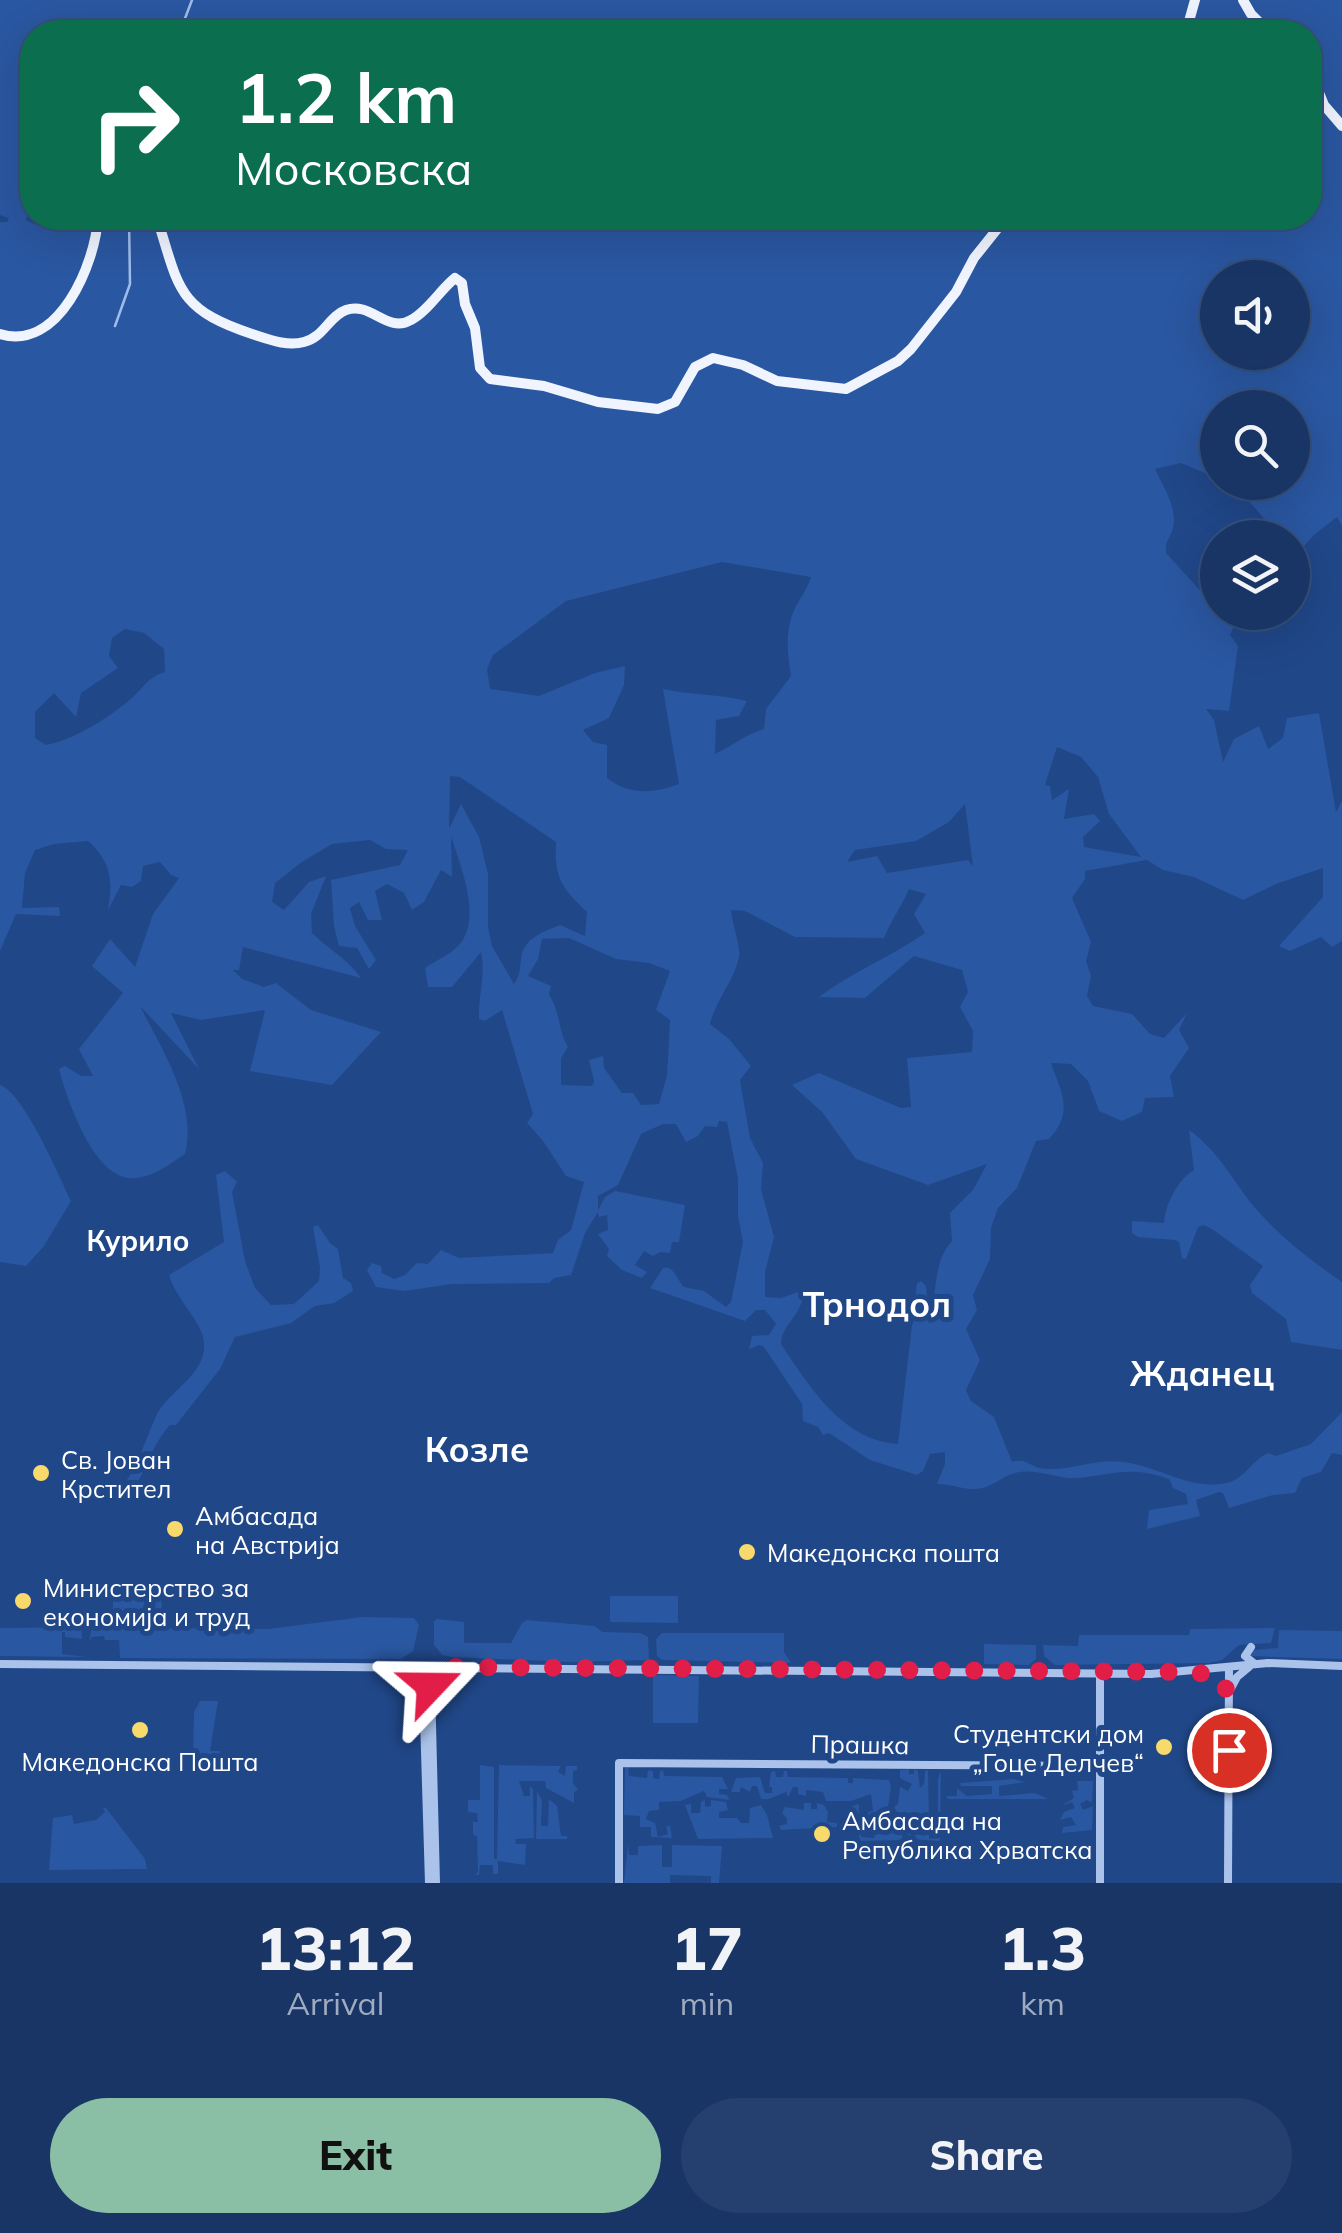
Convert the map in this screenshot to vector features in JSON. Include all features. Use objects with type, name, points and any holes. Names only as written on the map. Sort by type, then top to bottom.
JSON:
[{"type":"main road","points":[[1242,0],[1257,20]]},
{"type":"main road","points":[[1322,100],[1342,126]]},
{"type":"main road","points":[[0,334],[18,338],[55,321],[85,271],[95,230]]},
{"type":"main road","points":[[160,230],[175,282],[186,298],[217,322],[278,342],[302,343],[318,336],[340,313],[354,308],[391,324],[407,322],[455,278],[462,282],[465,304],[475,328],[480,368],[490,379],[544,386],[598,402],[647,409],[664,408],[675,402],[695,367],[713,358],[788,383],[838,390],[855,386],[912,349],[996,230]]},
{"type":"street","points":[[1252,1647],[1245,1656],[1255,1664]]},
{"type":"street","points":[[0,1664],[1118,1673],[1194,1672],[1255,1664],[1342,1666]]},
{"type":"street","points":[[1229,1695],[1237,1677],[1255,1664]]},
{"type":"street","points":[[396,1665],[427,1686]]},
{"type":"street","points":[[427,1666],[433,1883]]},
{"type":"street","points":[[427,1686],[454,1667]]},
{"type":"street","points":[[1228,1883],[1229,1668]]},
{"type":"street","points":[[1083,1672],[1100,1690]]},
{"type":"street","points":[[1100,1672],[1100,1883]]},
{"type":"street","points":[[1194,1672],[1220,1677],[1229,1695]]},
{"type":"street","points":[[1100,1690],[1108,1678],[1118,1673]]},
{"type":"street","name":"Прашка","points":[[619,1883],[619,1762],[1100,1766]]},
{"type":"shaded area","points":[[0,0],[1342,0],[1342,526],[1337,517],[1310,539],[1310,520],[1265,520],[1248,500],[1310,500],[1310,390],[1200,390],[1200,471],[1181,463],[1155,469],[1173,513],[1166,553],[1200,590],[1200,630],[1232,630],[1230,635],[1238,646],[1229,711],[1206,709],[1214,720],[1223,762],[1234,739],[1259,726],[1268,749],[1283,738],[1287,718],[1319,713],[1336,812],[1342,801],[1342,941],[1332,947],[1321,937],[1290,951],[1279,946],[1323,897],[1323,868],[1243,900],[1194,877],[1163,870],[1147,860],[1085,871],[1085,879],[1072,898],[1091,942],[1086,961],[1091,976],[1087,996],[1093,1006],[1132,1014],[1150,1034],[1164,1038],[1187,1013],[1179,1030],[1189,1048],[1170,1076],[1174,1097],[1145,1098],[1142,1112],[1122,1121],[1099,1111],[1088,1081],[1071,1064],[1051,1063],[1064,1111],[1049,1139],[1036,1141],[1017,1188],[998,1208],[991,1228],[990,1259],[973,1295],[977,1310],[966,1329],[980,1360],[966,1390],[971,1401],[994,1417],[1012,1462],[1042,1468],[1113,1461],[1200,1484],[1226,1483],[1268,1453],[1276,1456],[1311,1444],[1342,1412],[1342,1455],[1332,1453],[1321,1472],[1302,1478],[1295,1493],[1229,1508],[1219,1492],[1196,1500],[1200,1516],[1147,1529],[1149,1510],[1188,1504],[1186,1494],[1173,1488],[1169,1479],[1131,1472],[1068,1478],[1028,1471],[981,1488],[967,1489],[937,1484],[945,1452],[930,1454],[917,1475],[870,1460],[829,1433],[823,1435],[818,1427],[803,1421],[802,1404],[764,1347],[749,1349],[752,1336],[769,1335],[776,1324],[765,1310],[756,1310],[745,1321],[650,1288],[663,1268],[667,1268],[684,1287],[704,1291],[726,1307],[731,1302],[743,1242],[738,1179],[727,1122],[719,1121],[717,1127],[705,1126],[698,1136],[686,1142],[676,1124],[663,1124],[641,1134],[618,1185],[598,1196],[598,1210],[605,1197],[615,1191],[685,1205],[679,1242],[672,1242],[670,1253],[653,1256],[644,1251],[635,1265],[647,1272],[642,1278],[622,1270],[607,1256],[609,1249],[598,1234],[608,1230],[607,1215],[599,1217],[598,1212],[585,1233],[571,1275],[549,1283],[452,1284],[404,1291],[376,1287],[367,1270],[372,1263],[394,1279],[417,1263],[428,1264],[441,1250],[459,1258],[553,1253],[558,1240],[571,1230],[584,1182],[566,1176],[527,1123],[533,1114],[502,1010],[485,1021],[479,1019],[481,952],[452,987],[428,987],[425,968],[459,945],[469,920],[464,876],[451,836],[452,877],[441,870],[424,902],[412,910],[404,893],[387,884],[375,891],[382,920],[368,920],[359,902],[350,908],[355,926],[376,960],[369,969],[357,948],[339,946],[331,880],[400,865],[408,850],[386,849],[370,840],[332,844],[275,883],[272,902],[284,910],[309,882],[326,876],[311,914],[312,933],[361,978],[243,947],[239,970],[233,970],[242,979],[264,987],[276,983],[311,1010],[381,1032],[332,1085],[250,1071],[265,1010],[201,1020],[171,1013],[199,1069],[140,1006],[182,1096],[188,1135],[185,1154],[158,1171],[136,1178],[115,1173],[103,1163],[83,1133],[59,1069],[65,1066],[81,1076],[93,1076],[79,1049],[123,993],[92,966],[110,939],[135,967],[153,914],[179,878],[160,862],[143,866],[141,881],[132,887],[121,885],[108,910],[108,872],[102,856],[88,841],[35,850],[25,873],[22,908],[59,907],[60,916],[16,914],[0,951],[0,222],[9,218],[0,215]],"holes":[[[722,562],[811,577],[790,625],[791,676],[766,709],[764,729],[715,754],[716,720],[739,716],[747,701],[663,689],[679,784],[642,791],[616,784],[607,778],[607,745],[593,742],[583,730],[609,718],[624,685],[625,666],[595,673],[539,696],[490,689],[487,669],[493,655],[566,601]],[[125,629],[144,633],[164,649],[165,672],[93,726],[46,745],[35,738],[35,712],[54,693],[76,717],[81,693],[118,668],[109,656],[112,638]],[[1057,747],[1081,757],[1098,777],[1109,814],[1141,857],[1084,847],[1083,837],[1100,821],[1094,814],[1064,819],[1069,789],[1052,800],[1050,786],[1045,785]],[[450,776],[460,777],[556,842],[561,882],[587,912],[585,936],[560,925],[528,943],[514,984],[492,946],[488,874],[479,837],[461,804],[449,829]],[[965,804],[973,866],[968,860],[887,873],[877,856],[847,862],[855,850],[916,841],[949,822]],[[909,889],[926,894],[914,914],[925,933],[819,997],[865,998],[914,956],[962,970],[968,992],[960,1007],[973,1031],[972,1052],[907,1058],[911,1107],[901,1108],[819,1073],[792,1085],[822,1112],[856,1159],[928,1185],[987,1164],[973,1190],[950,1213],[952,1241],[938,1270],[929,1324],[926,1286],[921,1281],[917,1283],[898,1444],[878,1441],[844,1422],[816,1393],[781,1344],[804,1294],[801,1291],[781,1298],[765,1297],[765,1272],[774,1237],[761,1189],[763,1163],[750,1138],[740,1080],[751,1066],[729,1039],[710,1024],[739,957],[731,910],[745,911],[795,937],[884,938]],[[569,938],[616,959],[649,963],[670,971],[656,1010],[670,1020],[667,1076],[659,1104],[641,1105],[633,1093],[622,1093],[604,1068],[603,1056],[589,1060],[592,1086],[561,1085],[561,1058],[568,1047],[549,995],[551,986],[528,976],[538,959],[542,939]]]},
{"type":"shaded area","points":[[0,1085],[20,1103],[30,1119],[71,1201],[44,1246],[26,1266],[0,1262]]},
{"type":"shaded area","points":[[1189,1130],[1216,1155],[1272,1226],[1342,1282],[1342,1350],[1291,1342],[1286,1319],[1252,1293],[1250,1285],[1263,1266],[1212,1229],[1198,1227],[1186,1259],[1175,1240],[1132,1233],[1132,1221],[1164,1223],[1173,1193],[1194,1170]]},
{"type":"shaded area","points":[[225,1171],[237,1182],[232,1192],[245,1261],[255,1288],[271,1305],[294,1304],[319,1281],[313,1227],[318,1225],[338,1249],[343,1278],[351,1283],[353,1291],[334,1303],[315,1306],[291,1323],[235,1337],[220,1369],[176,1425],[170,1425],[133,1486],[106,1496],[82,1497],[87,1481],[111,1485],[125,1482],[158,1412],[200,1364],[202,1335],[169,1275],[224,1242],[216,1175]]},
{"type":"shaded area","points":[[113,1580],[161,1580],[162,1622],[113,1621]]},
{"type":"shaded area","points":[[610,1596],[678,1596],[678,1623],[610,1622]]},
{"type":"shaded area","points":[[362,1617],[414,1618],[419,1625],[413,1651],[401,1659],[120,1658],[119,1640],[105,1640],[104,1636],[89,1641],[92,1627],[268,1629]]},
{"type":"shaded area","points":[[437,1619],[464,1622],[464,1643],[511,1643],[527,1620],[595,1626],[602,1632],[640,1633],[648,1637],[649,1660],[570,1662],[452,1657],[442,1655],[434,1645]]},
{"type":"shaded area","points":[[81,1627],[82,1639],[65,1637],[62,1632],[62,1654],[87,1657],[0,1656],[0,1628]]},
{"type":"shaded area","points":[[1275,1628],[1271,1643],[1239,1645],[1222,1660],[1209,1663],[1055,1665],[1044,1656],[1043,1645],[1078,1646],[1079,1635],[1189,1635],[1190,1629]]},
{"type":"shaded area","points":[[1279,1630],[1342,1631],[1342,1659],[1250,1656],[1252,1650],[1278,1648]]},
{"type":"shaded area","points":[[662,1633],[784,1633],[784,1652],[791,1663],[662,1660],[657,1656],[656,1639]]},
{"type":"shaded area","points":[[984,1644],[1036,1645],[1036,1659],[1029,1665],[984,1664]]},
{"type":"shaded area","points":[[653,1675],[699,1676],[698,1723],[653,1723]]},
{"type":"shaded area","points":[[200,1701],[218,1701],[210,1751],[220,1751],[220,1758],[193,1756],[194,1712]]},
{"type":"shaded area","points":[[480,1765],[494,1767],[494,1859],[499,1765],[561,1766],[558,1772],[565,1776],[566,1766],[577,1766],[573,1771],[573,1783],[578,1790],[574,1792],[574,1803],[546,1788],[545,1781],[519,1781],[524,1796],[530,1796],[530,1786],[533,1789],[534,1838],[515,1839],[516,1844],[526,1844],[525,1865],[498,1861],[498,1874],[493,1874],[493,1865],[480,1865],[479,1875],[475,1875],[477,1836],[473,1835],[473,1822],[478,1822],[477,1813],[468,1812],[468,1800],[480,1800]]},
{"type":"shaded area","points":[[628,1766],[629,1776],[647,1778],[648,1770],[653,1771],[653,1778],[659,1779],[663,1770],[664,1776],[722,1777],[728,1789],[719,1789],[719,1794],[727,1795],[729,1800],[707,1797],[704,1791],[681,1801],[659,1802],[659,1810],[649,1811],[646,1819],[655,1823],[658,1837],[668,1834],[666,1827],[670,1825],[672,1838],[651,1837],[651,1827],[640,1827],[640,1816],[624,1815]]},
{"type":"shaded area","points":[[909,1769],[909,1774],[914,1774],[914,1769],[918,1771],[920,1788],[928,1770],[932,1831],[929,1839],[938,1838],[941,1771],[940,1841],[911,1839],[905,1831],[925,1836],[925,1824],[905,1824],[894,1807],[900,1787],[908,1791],[912,1784],[900,1778],[900,1770]]},
{"type":"shaded area","points":[[775,1771],[776,1777],[783,1777],[787,1771],[788,1777],[848,1778],[848,1783],[853,1783],[853,1778],[889,1780],[888,1807],[904,1840],[860,1841],[852,1806],[859,1804],[858,1828],[868,1830],[861,1831],[861,1837],[874,1838],[877,1824],[868,1823],[868,1812],[873,1811],[871,1794],[851,1801],[826,1801],[823,1792],[806,1790],[806,1796],[798,1794],[798,1787],[793,1787],[788,1797],[786,1792],[769,1799],[761,1799],[757,1786],[752,1786],[750,1792],[741,1787],[740,1792],[731,1792],[736,1778],[760,1777],[765,1793],[772,1793],[771,1772]]},
{"type":"shaded area","points":[[1013,1779],[1025,1782],[999,1786],[999,1796],[1035,1793],[1048,1799],[946,1796],[957,1796],[957,1788],[967,1796],[992,1794],[992,1786],[960,1783]]},
{"type":"shaded area","points":[[1077,1781],[1093,1781],[1092,1803],[1087,1800],[1080,1804],[1083,1810],[1093,1806],[1092,1830],[1062,1833],[1063,1827],[1076,1825],[1071,1817],[1060,1820],[1064,1812],[1075,1808],[1072,1802],[1061,1806],[1074,1798],[1072,1791],[1078,1790]]},
{"type":"shaded area","points":[[537,1792],[542,1800],[541,1826],[548,1826],[549,1799],[557,1806],[561,1836],[567,1839],[536,1839]]},
{"type":"shaded area","points":[[705,1800],[705,1807],[711,1806],[711,1800],[726,1802],[728,1810],[719,1812],[719,1818],[737,1818],[741,1823],[749,1823],[750,1808],[761,1805],[773,1838],[698,1839],[685,1805],[691,1804],[691,1813],[700,1813],[701,1802]]},
{"type":"shaded area","points":[[804,1803],[811,1803],[811,1809],[817,1809],[817,1803],[824,1805],[827,1822],[837,1823],[837,1827],[781,1830],[779,1826],[787,1824],[782,1813],[785,1807],[804,1810]]},
{"type":"shaded area","points":[[103,1808],[145,1859],[147,1869],[49,1870],[53,1818],[72,1815],[74,1824],[96,1820],[105,1812]]},
{"type":"shaded area","points":[[628,1843],[629,1855],[638,1855],[638,1846],[662,1845],[662,1867],[672,1867],[672,1845],[722,1846],[719,1883],[711,1883],[711,1876],[670,1875],[670,1883],[624,1883]]},
{"type":"waterway","points":[[184,20],[192,0]]},
{"type":"waterway","points":[[115,326],[130,284],[129,230]]},
{"type":"place","name":"Св. Јован Крстител","points":[[41,1473]]},
{"type":"place","name":"Амбасада на Австрија","points":[[175,1529]]},
{"type":"place","name":"Македонска пошта","points":[[747,1552]]},
{"type":"place","name":"Министерство за економија и труд","points":[[23,1601]]},
{"type":"place","name":"Македонска Пошта","points":[[140,1730]]},
{"type":"place","name":"Студентски дом „Гоце Делчев“","points":[[1164,1747]]},
{"type":"place","name":"Aмбасада на Република Хрватска","points":[[822,1834]]},
{"type":"district","name":"Курило","points":[[138,1240]]},
{"type":"district","name":"Трнодол","points":[[877,1304]]},
{"type":"district","name":"Жданец","points":[[1202,1373]]},
{"type":"district","name":"Козле","points":[[477,1449]]},
{"type":"route","points":[[431,1686],[438,1676],[454,1667],[1194,1672],[1212,1674],[1225,1682],[1229,1695],[1229,1750]]}]
